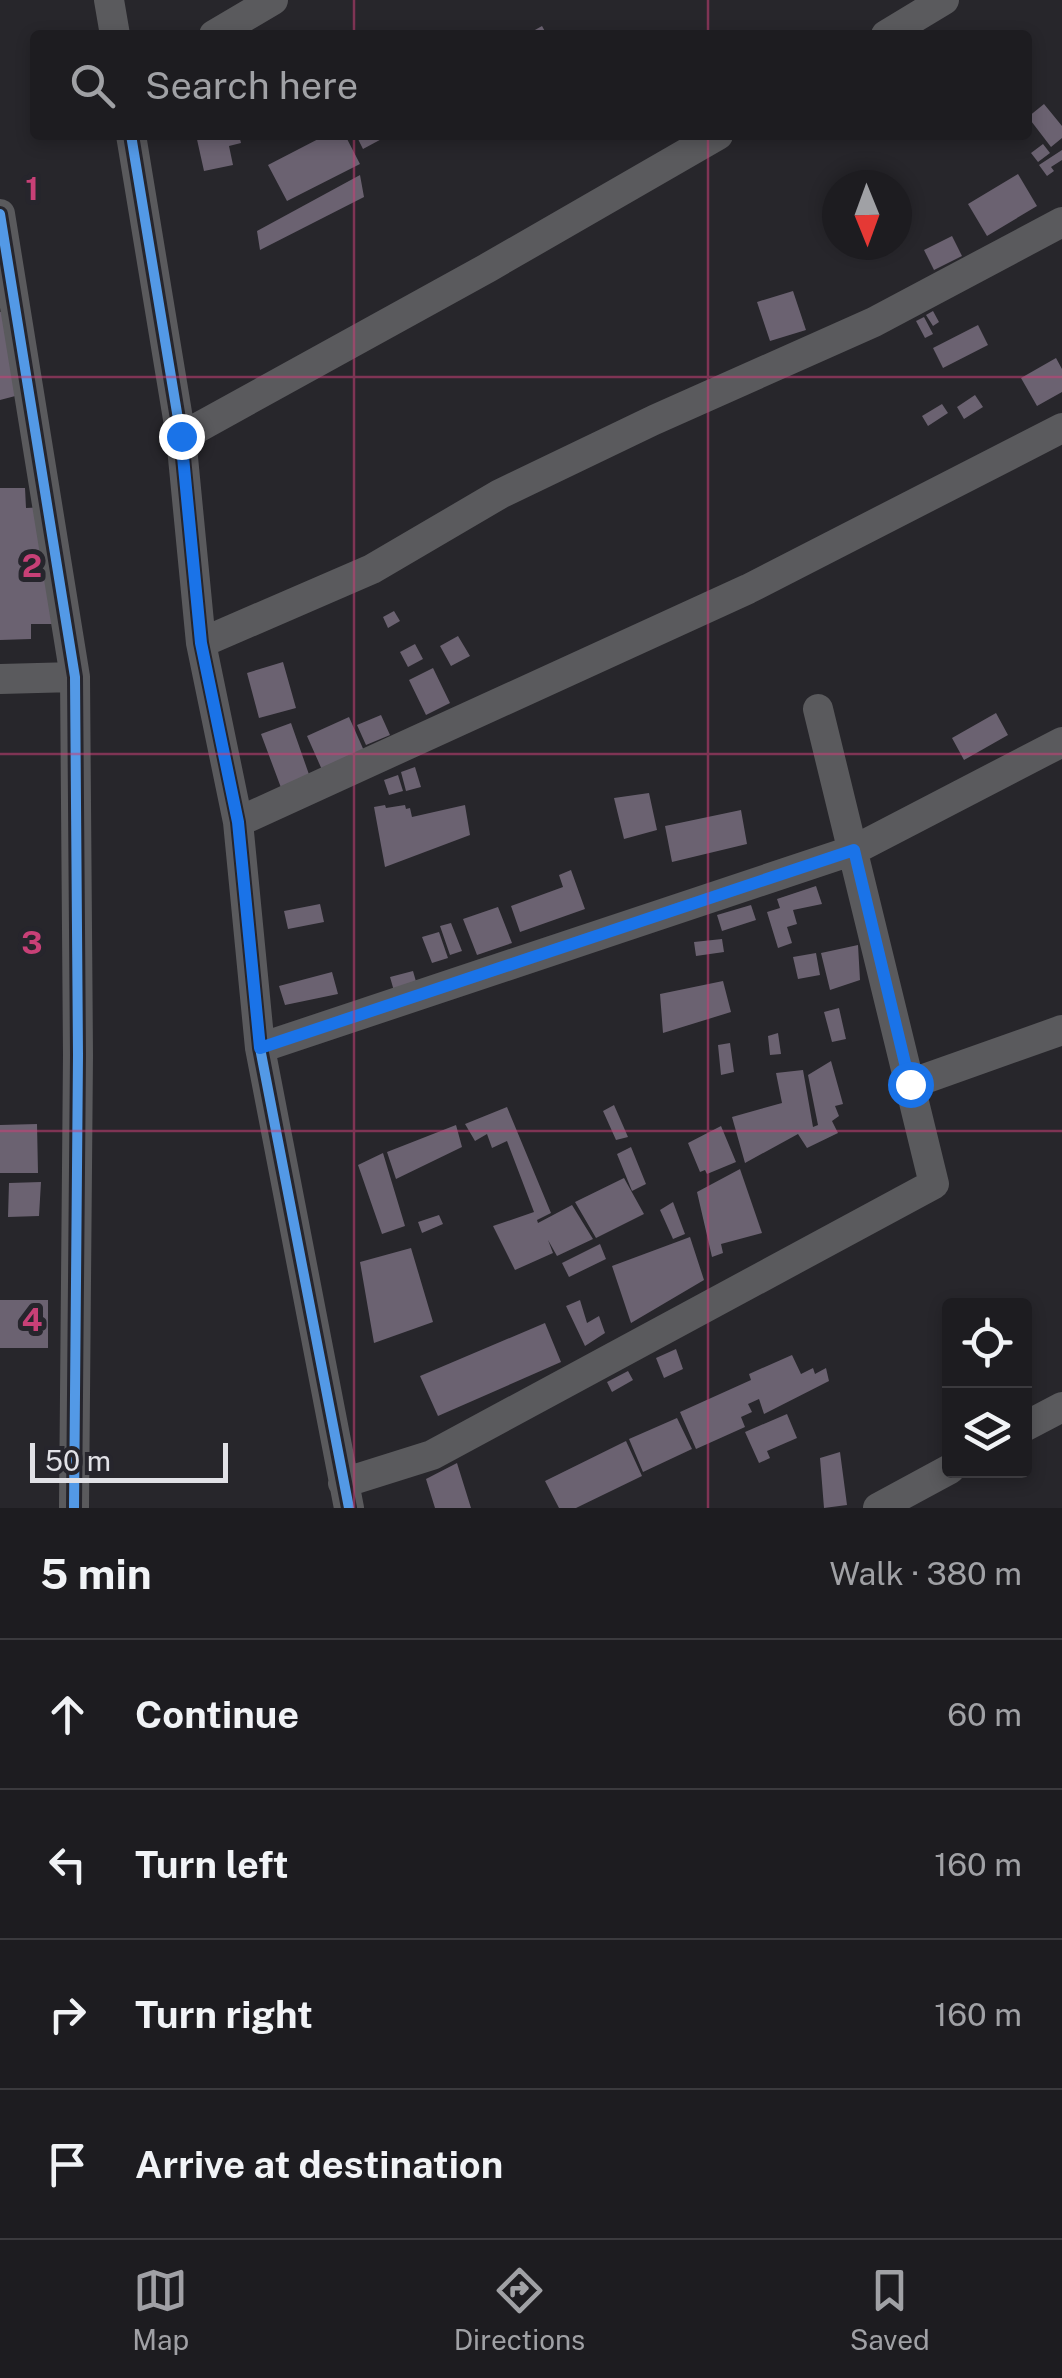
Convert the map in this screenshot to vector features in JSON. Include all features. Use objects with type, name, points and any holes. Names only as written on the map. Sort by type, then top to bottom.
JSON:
[{"type":"street","points":[[109,0],[114,30]]},
{"type":"street","points":[[222,30],[273,0]]},
{"type":"street","points":[[894,30],[944,0]]},
{"type":"street","points":[[132,140],[181,436],[201,643],[238,822],[260,1048],[346,1496],[432,1455],[934,1184],[818,709]]},
{"type":"street","points":[[181,436],[489,267],[709,140]]},
{"type":"street","points":[[0,214],[74,677],[78,1055],[74,1508]]},
{"type":"street","points":[[201,643],[372,568],[500,494],[874,322],[1062,222]]},
{"type":"street","points":[[238,822],[748,589],[1062,428]]},
{"type":"street","points":[[0,679],[74,677]]},
{"type":"street","points":[[260,1048],[854,850],[1062,742]]},
{"type":"street","points":[[910,1084],[1062,1030]]},
{"type":"street","points":[[1032,1424],[1062,1407]]},
{"type":"street","points":[[878,1508],[942,1473]]},
{"type":"building","points":[[1044,104],[1062,126],[1062,138],[1051,147],[1032,122],[1032,114]]},
{"type":"building","points":[[197,140],[240,140],[229,146],[233,165],[204,171]]},
{"type":"building","points":[[316,140],[348,140],[360,164],[287,201],[268,165]]},
{"type":"building","points":[[358,140],[380,140],[363,149]]},
{"type":"building","points":[[1043,144],[1050,153],[1038,162],[1031,153]]},
{"type":"building","points":[[1062,150],[1062,160],[1051,167],[1054,171],[1047,176],[1039,165]]},
{"type":"building","points":[[1018,174],[1037,206],[987,236],[968,204]]},
{"type":"building","points":[[360,175],[364,197],[260,250],[257,231]]},
{"type":"building","points":[[952,236],[962,256],[934,270],[924,250]]},
{"type":"building","points":[[793,291],[806,330],[770,341],[757,302]]},
{"type":"building","points":[[12,309],[23,394],[0,400],[0,312]]},
{"type":"building","points":[[933,311],[939,322],[933,326],[926,315]]},
{"type":"building","points":[[924,317],[933,334],[925,338],[916,321]]},
{"type":"building","points":[[978,325],[988,345],[943,368],[933,348]]},
{"type":"building","points":[[1056,358],[1062,369],[1062,392],[1037,406],[1021,378]]},
{"type":"building","points":[[975,395],[983,407],[964,419],[957,407]]},
{"type":"building","points":[[942,404],[948,413],[928,426],[922,416]]},
{"type":"building","points":[[0,488],[25,488],[26,508],[47,507],[52,624],[31,624],[31,639],[0,640]]},
{"type":"building","points":[[394,611],[400,621],[388,628],[383,617]]},
{"type":"building","points":[[458,636],[470,656],[451,666],[440,646]]},
{"type":"building","points":[[415,644],[423,659],[408,667],[400,652]]},
{"type":"building","points":[[283,662],[296,708],[259,718],[247,673]]},
{"type":"building","points":[[433,668],[450,703],[426,715],[409,680]]},
{"type":"building","points":[[996,713],[1008,735],[964,760],[952,738]]},
{"type":"building","points":[[381,715],[390,735],[366,745],[357,725]]},
{"type":"building","points":[[349,717],[365,753],[323,772],[307,736]]},
{"type":"building","points":[[291,723],[312,783],[283,793],[261,734]]},
{"type":"building","points":[[415,767],[421,787],[406,791],[401,772]]},
{"type":"building","points":[[398,775],[403,791],[389,795],[384,780]]},
{"type":"building","points":[[649,793],[657,830],[624,839],[614,798]]},
{"type":"building","points":[[405,805],[412,817],[465,805],[470,835],[385,867],[374,807]]},
{"type":"building","points":[[741,810],[747,844],[672,862],[665,826]]},
{"type":"building","points":[[571,870],[585,909],[520,932],[511,906],[563,887],[559,875]]},
{"type":"building","points":[[816,886],[822,904],[793,910],[797,924],[787,927],[792,943],[778,948],[767,912],[780,908],[777,899]]},
{"type":"building","points":[[320,904],[324,922],[288,929],[284,911]]},
{"type":"building","points":[[751,905],[756,920],[722,931],[717,915]]},
{"type":"building","points":[[498,907],[512,943],[477,955],[463,919]]},
{"type":"building","points":[[451,923],[462,951],[450,955],[440,926]]},
{"type":"building","points":[[439,932],[448,958],[432,963],[422,937]]},
{"type":"building","points":[[722,939],[724,952],[696,956],[694,942]]},
{"type":"building","points":[[858,945],[860,980],[830,990],[821,953]]},
{"type":"building","points":[[816,953],[820,975],[798,979],[793,957]]},
{"type":"building","points":[[413,971],[417,985],[394,991],[390,977]]},
{"type":"building","points":[[332,972],[338,994],[285,1005],[279,986]]},
{"type":"building","points":[[723,981],[731,1012],[663,1033],[660,994]]},
{"type":"building","points":[[839,1008],[846,1039],[832,1042],[824,1012]]},
{"type":"building","points":[[778,1033],[781,1054],[770,1055],[768,1036]]},
{"type":"building","points":[[730,1043],[734,1072],[721,1075],[718,1045]]},
{"type":"building","points":[[831,1061],[843,1104],[835,1106],[839,1116],[832,1121],[838,1133],[807,1148],[798,1134],[745,1163],[732,1117],[782,1103],[776,1073],[803,1070],[813,1127],[818,1125],[808,1075]]},
{"type":"building","points":[[614,1105],[628,1137],[616,1140],[603,1111]]},
{"type":"building","points":[[507,1107],[551,1213],[538,1223],[572,1205],[593,1239],[557,1256],[548,1240],[553,1253],[515,1270],[493,1226],[534,1212],[507,1141],[492,1148],[487,1134],[475,1141],[465,1124]]},
{"type":"building","points":[[37,1124],[38,1173],[0,1173],[0,1125]]},
{"type":"building","points":[[456,1125],[462,1147],[396,1179],[387,1152]]},
{"type":"building","points":[[721,1126],[736,1162],[707,1174],[705,1170],[700,1172],[688,1143]]},
{"type":"building","points":[[631,1147],[646,1184],[632,1191],[617,1154]]},
{"type":"building","points":[[383,1153],[405,1226],[382,1234],[358,1165]]},
{"type":"building","points":[[740,1169],[762,1233],[721,1244],[723,1253],[712,1257],[697,1192]]},
{"type":"building","points":[[624,1178],[644,1214],[596,1238],[575,1202]]},
{"type":"building","points":[[41,1182],[39,1216],[8,1217],[9,1183]]},
{"type":"building","points":[[673,1202],[685,1234],[673,1239],[660,1210]]},
{"type":"building","points":[[439,1215],[443,1224],[422,1233],[418,1222]]},
{"type":"building","points":[[690,1237],[704,1280],[631,1323],[612,1266]]},
{"type":"building","points":[[600,1244],[606,1259],[569,1277],[562,1263]]},
{"type":"building","points":[[411,1248],[433,1322],[374,1343],[360,1262]]},
{"type":"building","points":[[0,1300],[48,1300],[48,1348],[0,1348]]},
{"type":"building","points":[[580,1300],[587,1323],[599,1316],[605,1333],[585,1346],[566,1306]]},
{"type":"building","points":[[545,1323],[561,1362],[438,1416],[420,1376]]},
{"type":"building","points":[[676,1349],[683,1369],[664,1378],[656,1358]]},
{"type":"building","points":[[792,1355],[801,1374],[813,1368],[815,1374],[826,1368],[829,1381],[764,1414],[759,1399],[748,1404],[752,1412],[741,1417],[745,1427],[696,1449],[680,1412],[751,1380],[749,1374]]},
{"type":"building","points":[[628,1371],[633,1380],[612,1392],[607,1382]]},
{"type":"building","points":[[787,1414],[797,1438],[767,1451],[770,1458],[759,1463],[745,1432]]},
{"type":"building","points":[[677,1418],[692,1449],[643,1472],[629,1439]]},
{"type":"building","points":[[626,1441],[642,1476],[576,1508],[559,1508],[545,1481]]},
{"type":"building","points":[[840,1452],[847,1505],[824,1508],[820,1458]]},
{"type":"building","points":[[457,1463],[471,1508],[435,1508],[426,1479]]},
{"type":"cycle path","points":[[132,140],[181,437],[201,643],[238,822],[260,1048],[349,1508]]},
{"type":"cycle path","points":[[0,214],[75,677],[78,1055],[74,1508]]},
{"type":"route","points":[[181,436],[201,643],[238,822],[260,1048],[854,850],[910,1084]]}]
